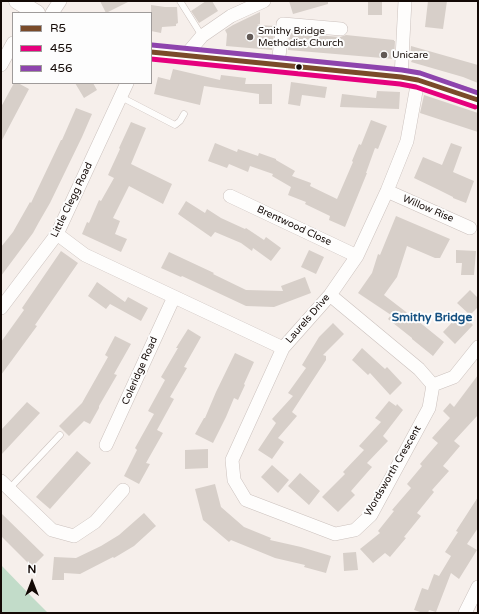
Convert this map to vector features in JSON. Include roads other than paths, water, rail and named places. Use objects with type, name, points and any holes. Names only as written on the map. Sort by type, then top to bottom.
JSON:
[{"type":"street","points":[[17,1],[33,12]]},
{"type":"street","points":[[53,12],[60,1]]},
{"type":"street","points":[[186,54],[202,36],[232,16],[264,1]]},
{"type":"street","points":[[401,76],[406,1]]},
{"type":"street","points":[[278,64],[283,24],[341,29]]},
{"type":"street","points":[[1,65],[12,45]]},
{"type":"street","points":[[152,52],[186,54],[401,76],[418,80],[478,100]]},
{"type":"street","name":"Laurels Drive","points":[[57,234],[85,255],[283,348],[330,295],[357,256],[387,191],[407,141],[418,80]]},
{"type":"street","name":"Little Clegg Road","points":[[1,308],[57,234],[127,84]]},
{"type":"street","name":"Willow Rise","points":[[387,191],[470,228]]},
{"type":"street","name":"Brentwood Close","points":[[230,196],[357,256]]},
{"type":"street","points":[[330,295],[419,369],[433,385],[454,377],[478,348]]},
{"type":"street","name":"Coleridge Road","points":[[106,445],[174,297]]},
{"type":"street","name":"Wordsworth Crescent","points":[[283,348],[232,460],[234,480],[246,500],[335,534],[355,530],[371,515],[430,408],[433,385]]},
{"type":"street","points":[[5,485],[52,530],[74,536],[95,522],[123,490]]},
{"type":"street","points":[[465,613],[478,588]]},
{"type":"lane","points":[[180,1],[202,36]]},
{"type":"lane","points":[[121,97],[175,125],[180,121],[184,114]]},
{"type":"lane","points":[[5,485],[60,435]]},
{"type":"place","name":"Smithy Bridge Methodist Church","points":[[250,37]]},
{"type":"place","name":"Unicare","points":[[384,55]]},
{"type":"district","name":"Smithy Bridge","points":[[432,318]]}]
